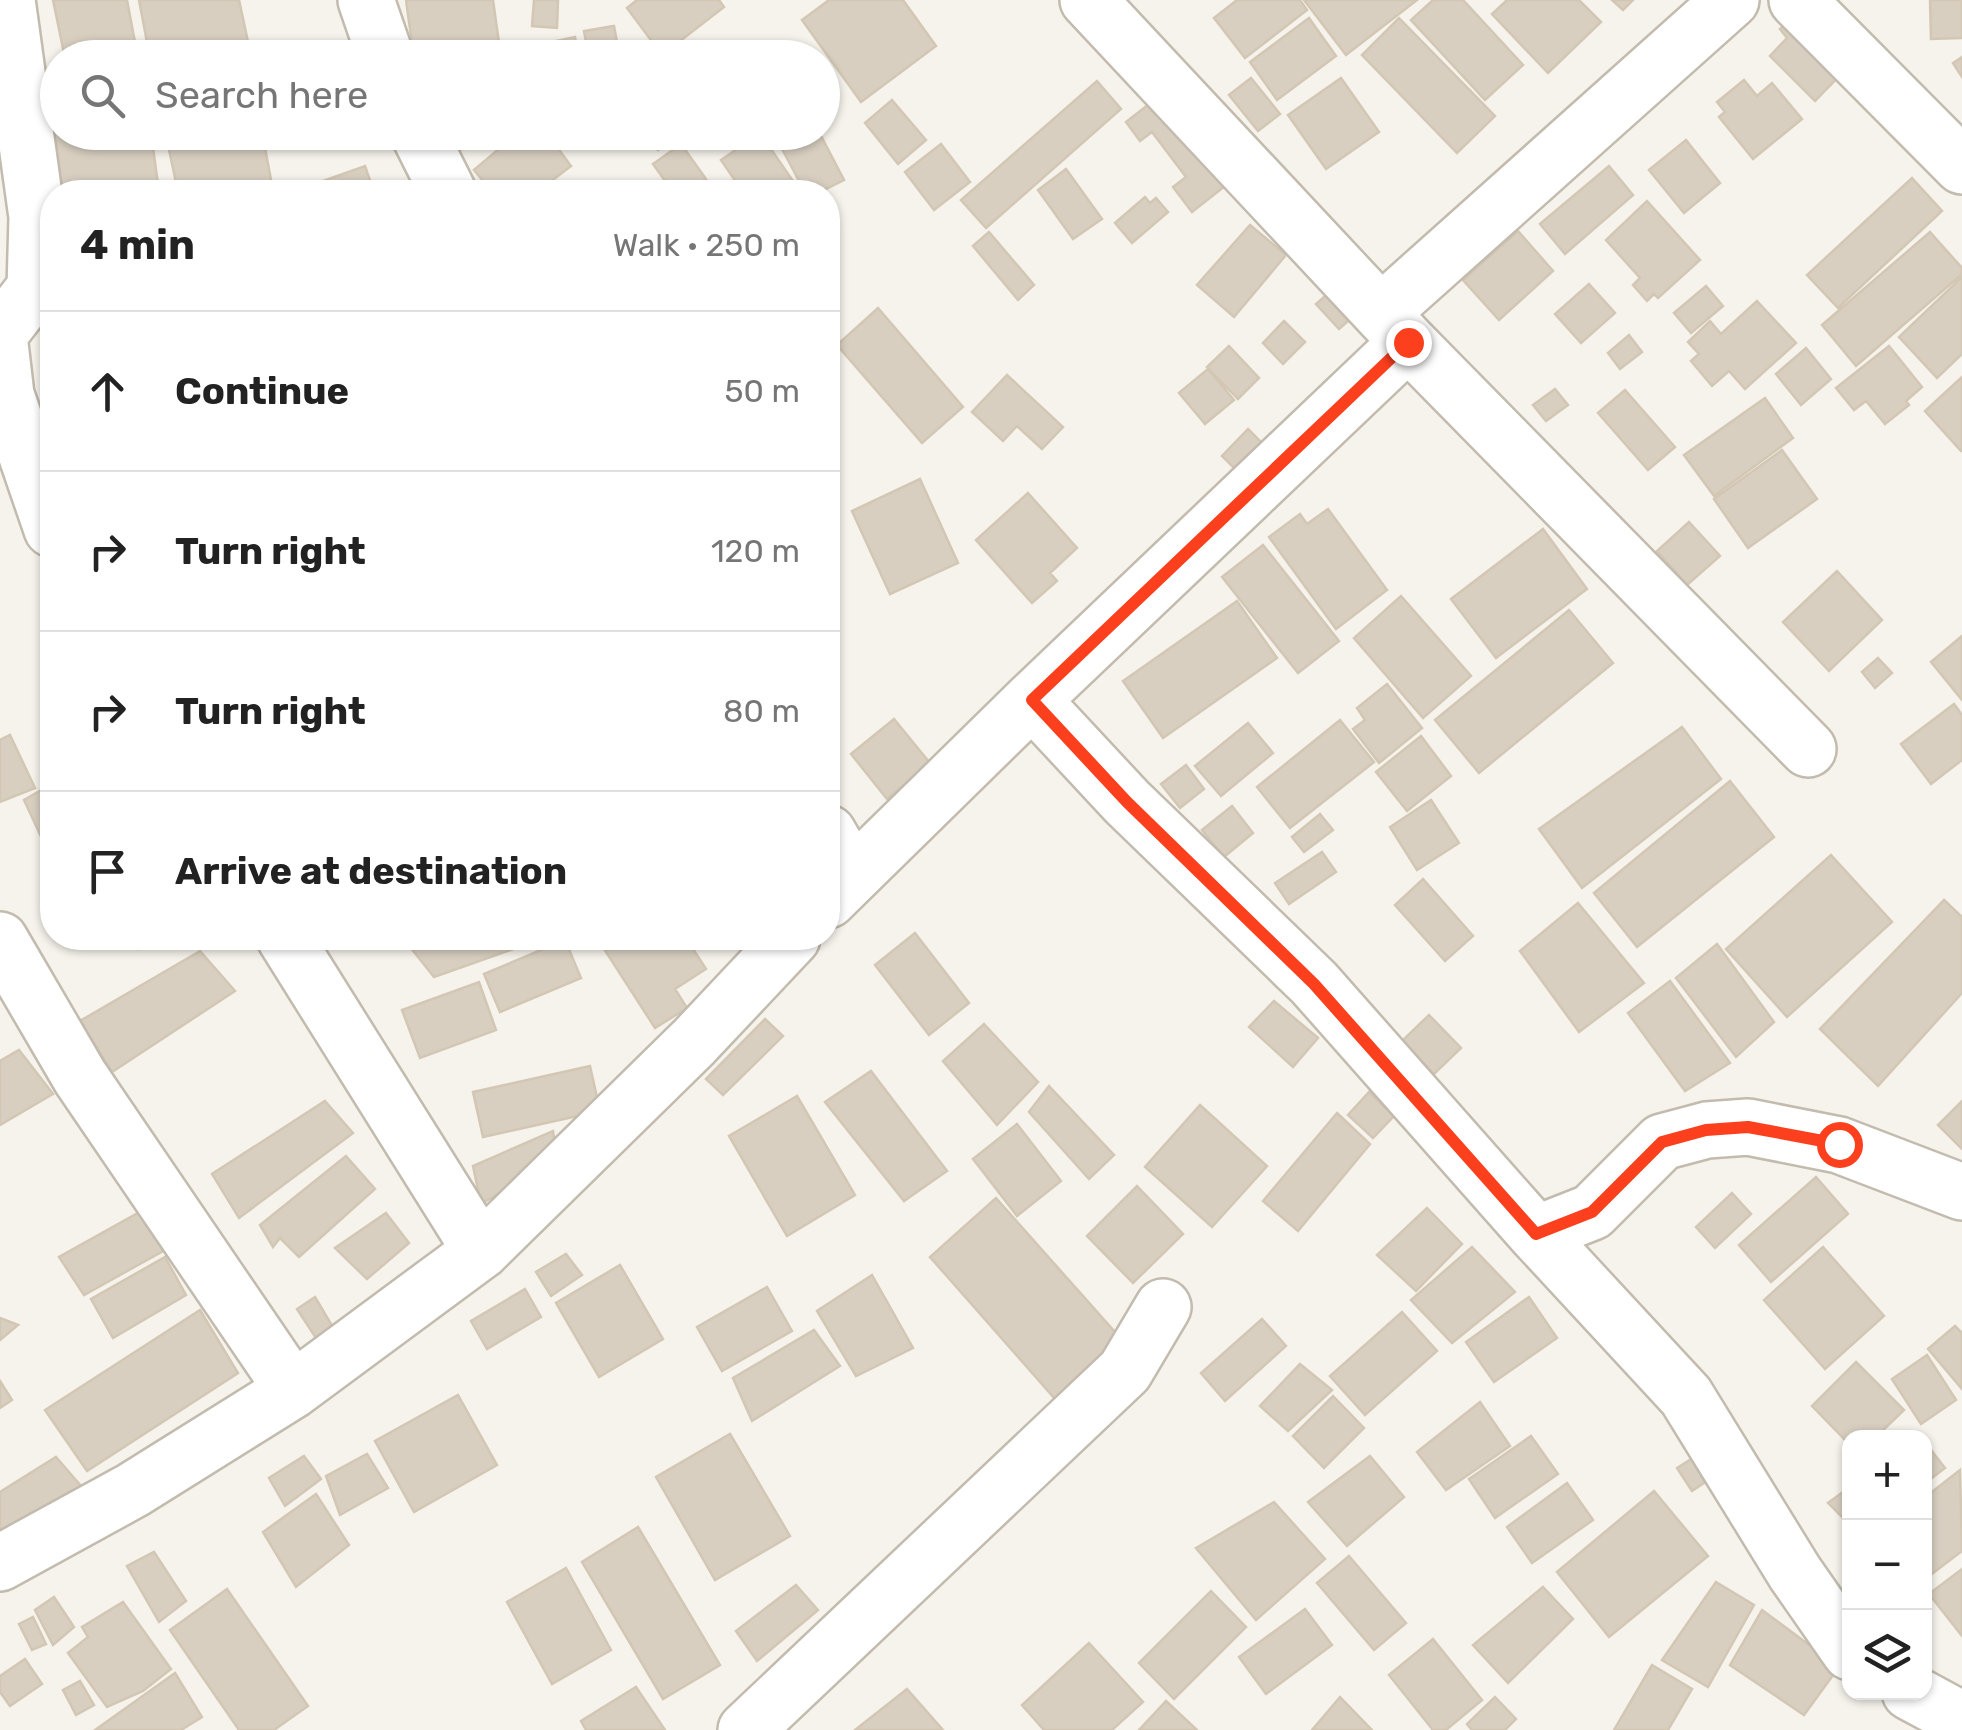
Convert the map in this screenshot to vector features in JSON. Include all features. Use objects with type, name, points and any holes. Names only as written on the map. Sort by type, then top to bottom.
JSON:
[{"type":"street","points":[[0,332],[35,288],[36,217],[7,0]]},
{"type":"street","points":[[366,0],[380,40]]},
{"type":"street","points":[[1088,0],[1395,327],[1808,749]]},
{"type":"street","points":[[840,866],[1032,700],[1395,327],[1730,0]]},
{"type":"street","points":[[1797,0],[1962,166]]},
{"type":"street","points":[[427,150],[442,180]]},
{"type":"street","points":[[0,344],[6,395],[40,495]]},
{"type":"street","points":[[1032,700],[1127,802],[1314,984],[1686,1396],[1795,1573],[1842,1641]]},
{"type":"street","points":[[0,940],[80,1077],[293,1390]]},
{"type":"street","points":[[293,950],[481,1251]]},
{"type":"street","points":[[0,1563],[133,1490],[293,1390],[481,1251],[694,1042],[781,950]]},
{"type":"street","points":[[1536,1234],[1592,1212],[1662,1142],[1706,1130],[1748,1127],[1839,1144],[1962,1192]]},
{"type":"street","points":[[746,1730],[1125,1371],[1163,1307]]},
{"type":"street","points":[[1925,1700],[1962,1720]]},
{"type":"building","points":[[53,0],[127,0],[135,40],[61,40]]},
{"type":"building","points":[[139,0],[239,0],[248,40],[147,40]]},
{"type":"building","points":[[406,0],[493,0],[499,40],[412,40]]},
{"type":"building","points":[[534,0],[558,0],[557,28],[532,26]]},
{"type":"building","points":[[637,0],[719,0],[724,7],[681,40],[651,40],[627,8]]},
{"type":"building","points":[[829,0],[903,0],[936,46],[861,102],[840,73],[840,40],[816,40],[802,20]]},
{"type":"building","points":[[1237,0],[1300,0],[1307,10],[1245,58],[1214,18]]},
{"type":"building","points":[[1304,0],[1417,0],[1346,55]]},
{"type":"building","points":[[1433,0],[1463,0],[1523,65],[1485,100],[1411,20]]},
{"type":"building","points":[[1507,0],[1579,0],[1601,22],[1548,73],[1492,14]]},
{"type":"building","points":[[1612,0],[1633,0],[1623,10]]},
{"type":"building","points":[[1930,0],[1962,0],[1962,38],[1931,39]]},
{"type":"building","points":[[1796,13],[1849,66],[1815,101],[1770,56],[1787,38],[1780,29]]},
{"type":"building","points":[[1309,18],[1336,56],[1277,100],[1250,62]]},
{"type":"building","points":[[1399,18],[1495,116],[1457,153],[1362,55]]},
{"type":"building","points":[[614,26],[617,40],[586,40],[584,31]]},
{"type":"building","points":[[1962,57],[1962,77],[1953,63]]},
{"type":"building","points":[[1251,78],[1280,114],[1258,131],[1229,95]]},
{"type":"building","points":[[1341,78],[1379,132],[1326,169],[1288,115]]},
{"type":"building","points":[[1744,80],[1757,96],[1772,83],[1802,119],[1753,159],[1719,117],[1725,112],[1717,102]]},
{"type":"building","points":[[1097,81],[1121,109],[986,228],[961,200]]},
{"type":"building","points":[[1158,97],[1225,186],[1192,212],[1173,187],[1186,177],[1152,132],[1140,141],[1126,122]]},
{"type":"building","points":[[892,100],[926,140],[898,164],[865,123]]},
{"type":"building","points":[[1686,140],[1720,183],[1684,213],[1649,170]]},
{"type":"building","points":[[941,144],[970,182],[934,210],[905,172]]},
{"type":"building","points":[[49,150],[153,150],[157,180],[51,180]]},
{"type":"building","points":[[169,150],[265,150],[271,180],[175,180]]},
{"type":"building","points":[[498,150],[559,150],[571,166],[553,180],[482,180],[474,170]]},
{"type":"building","points":[[673,150],[685,150],[706,179],[664,180],[653,164]]},
{"type":"building","points":[[735,150],[772,150],[792,180],[735,180],[721,160]]},
{"type":"building","points":[[783,150],[828,150],[844,180],[840,182],[799,180]]},
{"type":"building","points":[[365,166],[370,180],[326,180]]},
{"type":"building","points":[[1609,166],[1633,195],[1565,254],[1540,224]]},
{"type":"building","points":[[1066,169],[1102,219],[1073,239],[1038,190]]},
{"type":"building","points":[[1912,178],[1942,211],[1838,308],[1807,275]]},
{"type":"building","points":[[1145,197],[1150,203],[1156,198],[1168,212],[1132,243],[1115,223]]},
{"type":"building","points":[[1647,201],[1700,260],[1658,298],[1654,294],[1647,301],[1633,285],[1640,278],[1606,240]]},
{"type":"building","points":[[1250,225],[1286,255],[1234,317],[1197,285]]},
{"type":"building","points":[[1518,231],[1553,271],[1499,320],[1463,280]]},
{"type":"building","points":[[989,232],[1034,285],[1018,300],[973,246]]},
{"type":"building","points":[[1930,232],[1962,268],[1962,274],[1856,366],[1822,325]]},
{"type":"building","points":[[1962,277],[1962,354],[1937,378],[1899,337]]},
{"type":"building","points":[[1589,284],[1615,313],[1581,343],[1555,314]]},
{"type":"building","points":[[1706,286],[1723,306],[1691,333],[1674,313]]},
{"type":"building","points":[[1332,290],[1355,315],[1339,329],[1316,304]]},
{"type":"building","points":[[1757,301],[1796,343],[1745,389],[1729,371],[1712,386],[1691,361],[1699,354],[1688,342],[1710,321],[1721,334]]},
{"type":"building","points":[[878,308],[963,407],[922,443],[840,348],[840,342]]},
{"type":"building","points":[[1284,321],[1305,342],[1283,364],[1263,343]]},
{"type":"building","points":[[1629,335],[1642,352],[1620,369],[1608,353]]},
{"type":"building","points":[[1229,346],[1259,378],[1238,399],[1207,367]]},
{"type":"building","points":[[1889,346],[1922,387],[1906,401],[1909,405],[1885,424],[1866,401],[1854,410],[1836,388]]},
{"type":"building","points":[[1806,348],[1831,379],[1801,405],[1776,374]]},
{"type":"building","points":[[1208,369],[1234,400],[1205,424],[1179,393]]},
{"type":"building","points":[[1007,375],[1063,427],[1042,449],[1017,426],[1003,441],[972,412]]},
{"type":"building","points":[[1962,377],[1962,451],[1961,451],[1925,411]]},
{"type":"building","points":[[1555,389],[1568,405],[1546,421],[1533,405]]},
{"type":"building","points":[[1625,390],[1675,447],[1648,470],[1598,413]]},
{"type":"building","points":[[1765,398],[1793,438],[1714,496],[1684,455]]},
{"type":"building","points":[[1248,429],[1266,447],[1240,474],[1222,456]]},
{"type":"building","points":[[1782,450],[1817,499],[1748,548],[1714,499]]},
{"type":"building","points":[[920,479],[958,563],[890,594],[852,511]]},
{"type":"building","points":[[1028,493],[1077,548],[1050,573],[1057,581],[1032,603],[976,540]]},
{"type":"building","points":[[1328,509],[1387,590],[1336,629],[1269,537],[1300,514],[1307,524]]},
{"type":"building","points":[[1689,522],[1720,556],[1687,585],[1657,551]]},
{"type":"building","points":[[1543,529],[1587,589],[1496,658],[1451,599]]},
{"type":"building","points":[[1263,545],[1339,641],[1298,673],[1222,577]]},
{"type":"building","points":[[1837,571],[1882,620],[1829,671],[1783,622]]},
{"type":"building","points":[[1401,596],[1471,676],[1423,718],[1354,638]]},
{"type":"building","points":[[1237,601],[1277,658],[1163,738],[1123,681]]},
{"type":"building","points":[[1569,610],[1613,663],[1479,773],[1435,720]]},
{"type":"building","points":[[1962,636],[1962,700],[1931,662]]},
{"type":"building","points":[[1878,658],[1892,673],[1875,688],[1862,672]]},
{"type":"building","points":[[1387,684],[1422,728],[1379,763],[1353,729],[1365,720],[1357,708]]},
{"type":"building","points":[[1954,704],[1962,715],[1962,760],[1931,784],[1901,744]]},
{"type":"building","points":[[894,719],[930,763],[887,799],[851,754]]},
{"type":"building","points":[[1340,720],[1374,762],[1290,828],[1257,787]]},
{"type":"building","points":[[1248,723],[1273,753],[1221,796],[1195,766]]},
{"type":"building","points":[[1682,727],[1721,779],[1582,888],[1539,829]]},
{"type":"building","points":[[10,735],[35,788],[0,802],[0,740]]},
{"type":"building","points":[[1421,736],[1451,776],[1407,811],[1376,772]]},
{"type":"building","points":[[1186,765],[1204,789],[1180,808],[1161,784]]},
{"type":"building","points":[[1730,781],[1774,837],[1637,947],[1594,893]]},
{"type":"building","points":[[40,791],[40,834],[24,800]]},
{"type":"building","points":[[1431,800],[1459,843],[1417,870],[1390,827]]},
{"type":"building","points":[[1232,806],[1253,833],[1224,857],[1202,830]]},
{"type":"building","points":[[1320,814],[1333,830],[1304,852],[1292,837]]},
{"type":"building","points":[[1322,852],[1336,872],[1289,904],[1275,883]]},
{"type":"building","points":[[1831,855],[1892,922],[1787,1017],[1726,949]]},
{"type":"building","points":[[1423,879],[1473,936],[1445,961],[1395,905]]},
{"type":"building","points":[[1944,900],[1962,917],[1962,993],[1878,1086],[1820,1029]]},
{"type":"building","points":[[1578,903],[1644,983],[1579,1032],[1520,951]]},
{"type":"building","points":[[915,933],[969,1003],[929,1035],[875,965]]},
{"type":"building","points":[[1717,944],[1774,1022],[1736,1057],[1676,978]]},
{"type":"building","points":[[413,950],[511,950],[434,977]]},
{"type":"building","points":[[541,950],[569,950],[581,978],[500,1012],[484,974]]},
{"type":"building","points":[[605,950],[694,950],[706,969],[675,989],[687,1008],[655,1028]]},
{"type":"building","points":[[200,951],[235,991],[112,1072],[80,1021]]},
{"type":"building","points":[[1670,981],[1730,1063],[1685,1091],[1628,1013]]},
{"type":"building","points":[[479,982],[496,1030],[420,1058],[402,1010]]},
{"type":"building","points":[[1274,1001],[1318,1038],[1293,1067],[1249,1027]]},
{"type":"building","points":[[1429,1015],[1461,1048],[1434,1074],[1402,1041]]},
{"type":"building","points":[[765,1019],[783,1036],[723,1095],[706,1079]]},
{"type":"building","points":[[984,1024],[1038,1082],[997,1125],[943,1061]]},
{"type":"building","points":[[19,1050],[53,1094],[0,1125],[0,1061]]},
{"type":"building","points":[[590,1066],[600,1111],[483,1137],[473,1092]]},
{"type":"building","points":[[871,1071],[947,1171],[904,1201],[825,1102]]},
{"type":"building","points":[[1049,1086],[1114,1155],[1089,1179],[1029,1112]]},
{"type":"building","points":[[1369,1092],[1394,1116],[1373,1138],[1348,1115]]},
{"type":"building","points":[[797,1096],[855,1195],[787,1236],[729,1136]]},
{"type":"building","points":[[325,1101],[353,1133],[239,1218],[212,1174]]},
{"type":"building","points":[[1962,1101],[1962,1149],[1938,1125]]},
{"type":"building","points":[[1200,1105],[1267,1166],[1212,1227],[1145,1167]]},
{"type":"building","points":[[1337,1113],[1370,1144],[1298,1231],[1263,1201]]},
{"type":"building","points":[[1017,1124],[1061,1181],[1017,1216],[973,1159]]},
{"type":"building","points":[[553,1131],[557,1158],[481,1204],[473,1166]]},
{"type":"building","points":[[346,1156],[375,1189],[299,1257],[280,1238],[273,1247],[260,1225]]},
{"type":"building","points":[[1816,1177],[1848,1214],[1771,1282],[1739,1245]]},
{"type":"building","points":[[1137,1186],[1183,1234],[1133,1283],[1087,1236]]},
{"type":"building","points":[[1732,1193],[1751,1214],[1715,1248],[1696,1227]]},
{"type":"building","points":[[996,1198],[1122,1340],[1055,1399],[930,1257]]},
{"type":"building","points":[[147,1208],[174,1245],[84,1295],[59,1257]]},
{"type":"building","points":[[1427,1208],[1462,1244],[1416,1291],[1377,1255]]},
{"type":"building","points":[[386,1213],[409,1243],[367,1279],[335,1248]]},
{"type":"building","points":[[1472,1247],[1515,1292],[1452,1343],[1411,1300]]},
{"type":"building","points":[[1823,1247],[1884,1316],[1825,1369],[1764,1300]]},
{"type":"building","points":[[566,1254],[582,1275],[551,1296],[536,1272]]},
{"type":"building","points":[[165,1257],[186,1295],[113,1338],[91,1299]]},
{"type":"building","points":[[620,1265],[663,1339],[599,1377],[556,1303]]},
{"type":"building","points":[[872,1275],[913,1348],[856,1376],[817,1311]]},
{"type":"building","points":[[767,1287],[792,1331],[722,1371],[697,1327]]},
{"type":"building","points":[[525,1289],[541,1317],[487,1349],[471,1321]]},
{"type":"building","points":[[315,1297],[337,1334],[320,1344],[297,1309]]},
{"type":"building","points":[[1529,1297],[1557,1338],[1494,1382],[1466,1342]]},
{"type":"building","points":[[200,1310],[238,1373],[87,1471],[45,1410]]},
{"type":"building","points":[[1402,1312],[1437,1351],[1365,1415],[1330,1376]]},
{"type":"building","points":[[0,1318],[18,1325],[0,1340]]},
{"type":"building","points":[[1262,1319],[1286,1346],[1225,1401],[1201,1373]]},
{"type":"building","points":[[1955,1326],[1962,1333],[1962,1389],[1928,1349]]},
{"type":"building","points":[[814,1330],[840,1366],[752,1421],[733,1378]]},
{"type":"building","points":[[1927,1355],[1956,1400],[1921,1424],[1892,1379]]},
{"type":"building","points":[[1856,1362],[1904,1410],[1883,1430],[1842,1430],[1842,1437],[1812,1406]]},
{"type":"building","points":[[1300,1364],[1332,1390],[1288,1431],[1260,1406]]},
{"type":"building","points":[[0,1381],[12,1400],[0,1408]]},
{"type":"building","points":[[458,1395],[497,1465],[414,1512],[375,1441]]},
{"type":"building","points":[[1333,1396],[1364,1428],[1324,1468],[1293,1436]]},
{"type":"building","points":[[1480,1402],[1510,1446],[1446,1490],[1417,1452]]},
{"type":"building","points":[[730,1434],[790,1536],[715,1580],[656,1477]]},
{"type":"building","points":[[1531,1436],[1558,1474],[1495,1518],[1469,1479]]},
{"type":"building","points":[[1932,1451],[1945,1468],[1932,1478]]},
{"type":"building","points":[[1702,1452],[1716,1475],[1692,1491],[1677,1468]]},
{"type":"building","points":[[367,1454],[388,1488],[340,1515],[326,1476]]},
{"type":"building","points":[[304,1456],[321,1479],[285,1506],[269,1478]]},
{"type":"building","points":[[1370,1456],[1404,1497],[1347,1546],[1308,1502]]},
{"type":"building","points":[[56,1457],[87,1493],[0,1545],[0,1492]]},
{"type":"building","points":[[1960,1470],[1962,1551],[1932,1574],[1932,1520],[1932,1492]]},
{"type":"building","points":[[1567,1483],[1593,1520],[1532,1563],[1507,1527]]},
{"type":"building","points":[[1654,1491],[1708,1556],[1609,1637],[1557,1572]]},
{"type":"building","points":[[1842,1493],[1842,1517],[1828,1503]]},
{"type":"building","points":[[316,1494],[349,1545],[296,1587],[263,1532]]},
{"type":"building","points":[[1274,1502],[1325,1559],[1256,1620],[1196,1548]]},
{"type":"building","points":[[638,1527],[720,1665],[663,1699],[582,1562]]},
{"type":"building","points":[[154,1552],[186,1601],[159,1622],[127,1566]]},
{"type":"building","points":[[1349,1556],[1406,1623],[1374,1650],[1317,1583]]},
{"type":"building","points":[[566,1568],[611,1650],[552,1684],[507,1602]]},
{"type":"building","points":[[1962,1569],[1962,1636],[1932,1598],[1932,1592]]},
{"type":"building","points":[[1716,1582],[1754,1605],[1708,1687],[1662,1660]]},
{"type":"building","points":[[796,1585],[818,1610],[757,1661],[736,1631]]},
{"type":"building","points":[[1543,1587],[1573,1619],[1508,1683],[1473,1645]]},
{"type":"building","points":[[227,1589],[308,1706],[274,1730],[239,1730],[170,1630]]},
{"type":"building","points":[[1211,1591],[1246,1627],[1174,1699],[1139,1663]]},
{"type":"building","points":[[54,1597],[74,1627],[53,1645],[35,1610]]},
{"type":"building","points":[[123,1602],[171,1669],[143,1691],[107,1707],[68,1653],[88,1637],[82,1627]]},
{"type":"building","points":[[1305,1609],[1332,1645],[1266,1694],[1239,1657]]},
{"type":"building","points":[[1762,1610],[1839,1667],[1804,1715],[1730,1665]]},
{"type":"building","points":[[33,1617],[46,1644],[32,1650],[19,1624]]},
{"type":"building","points":[[1433,1639],[1482,1700],[1446,1730],[1433,1730],[1389,1675]]},
{"type":"building","points":[[1089,1643],[1143,1702],[1112,1730],[1044,1730],[1022,1705]]},
{"type":"building","points":[[25,1659],[42,1684],[10,1706],[0,1692],[0,1676]]},
{"type":"building","points":[[1652,1665],[1692,1689],[1668,1730],[1614,1730]]},
{"type":"building","points":[[175,1673],[202,1717],[181,1730],[95,1730]]},
{"type":"building","points":[[80,1681],[94,1705],[76,1715],[63,1690]]},
{"type":"building","points":[[636,1687],[665,1730],[586,1730],[581,1721]]},
{"type":"building","points":[[907,1689],[943,1730],[855,1730]]},
{"type":"building","points":[[1340,1697],[1372,1730],[1312,1730]]},
{"type":"building","points":[[1495,1697],[1516,1719],[1505,1730],[1472,1730],[1467,1724]]},
{"type":"building","points":[[1166,1701],[1197,1730],[1139,1730]]},
{"type":"route","points":[[1408,342],[1032,700],[1127,802],[1314,984],[1536,1234],[1592,1212],[1662,1142],[1706,1130],[1748,1127],[1839,1144]]}]
